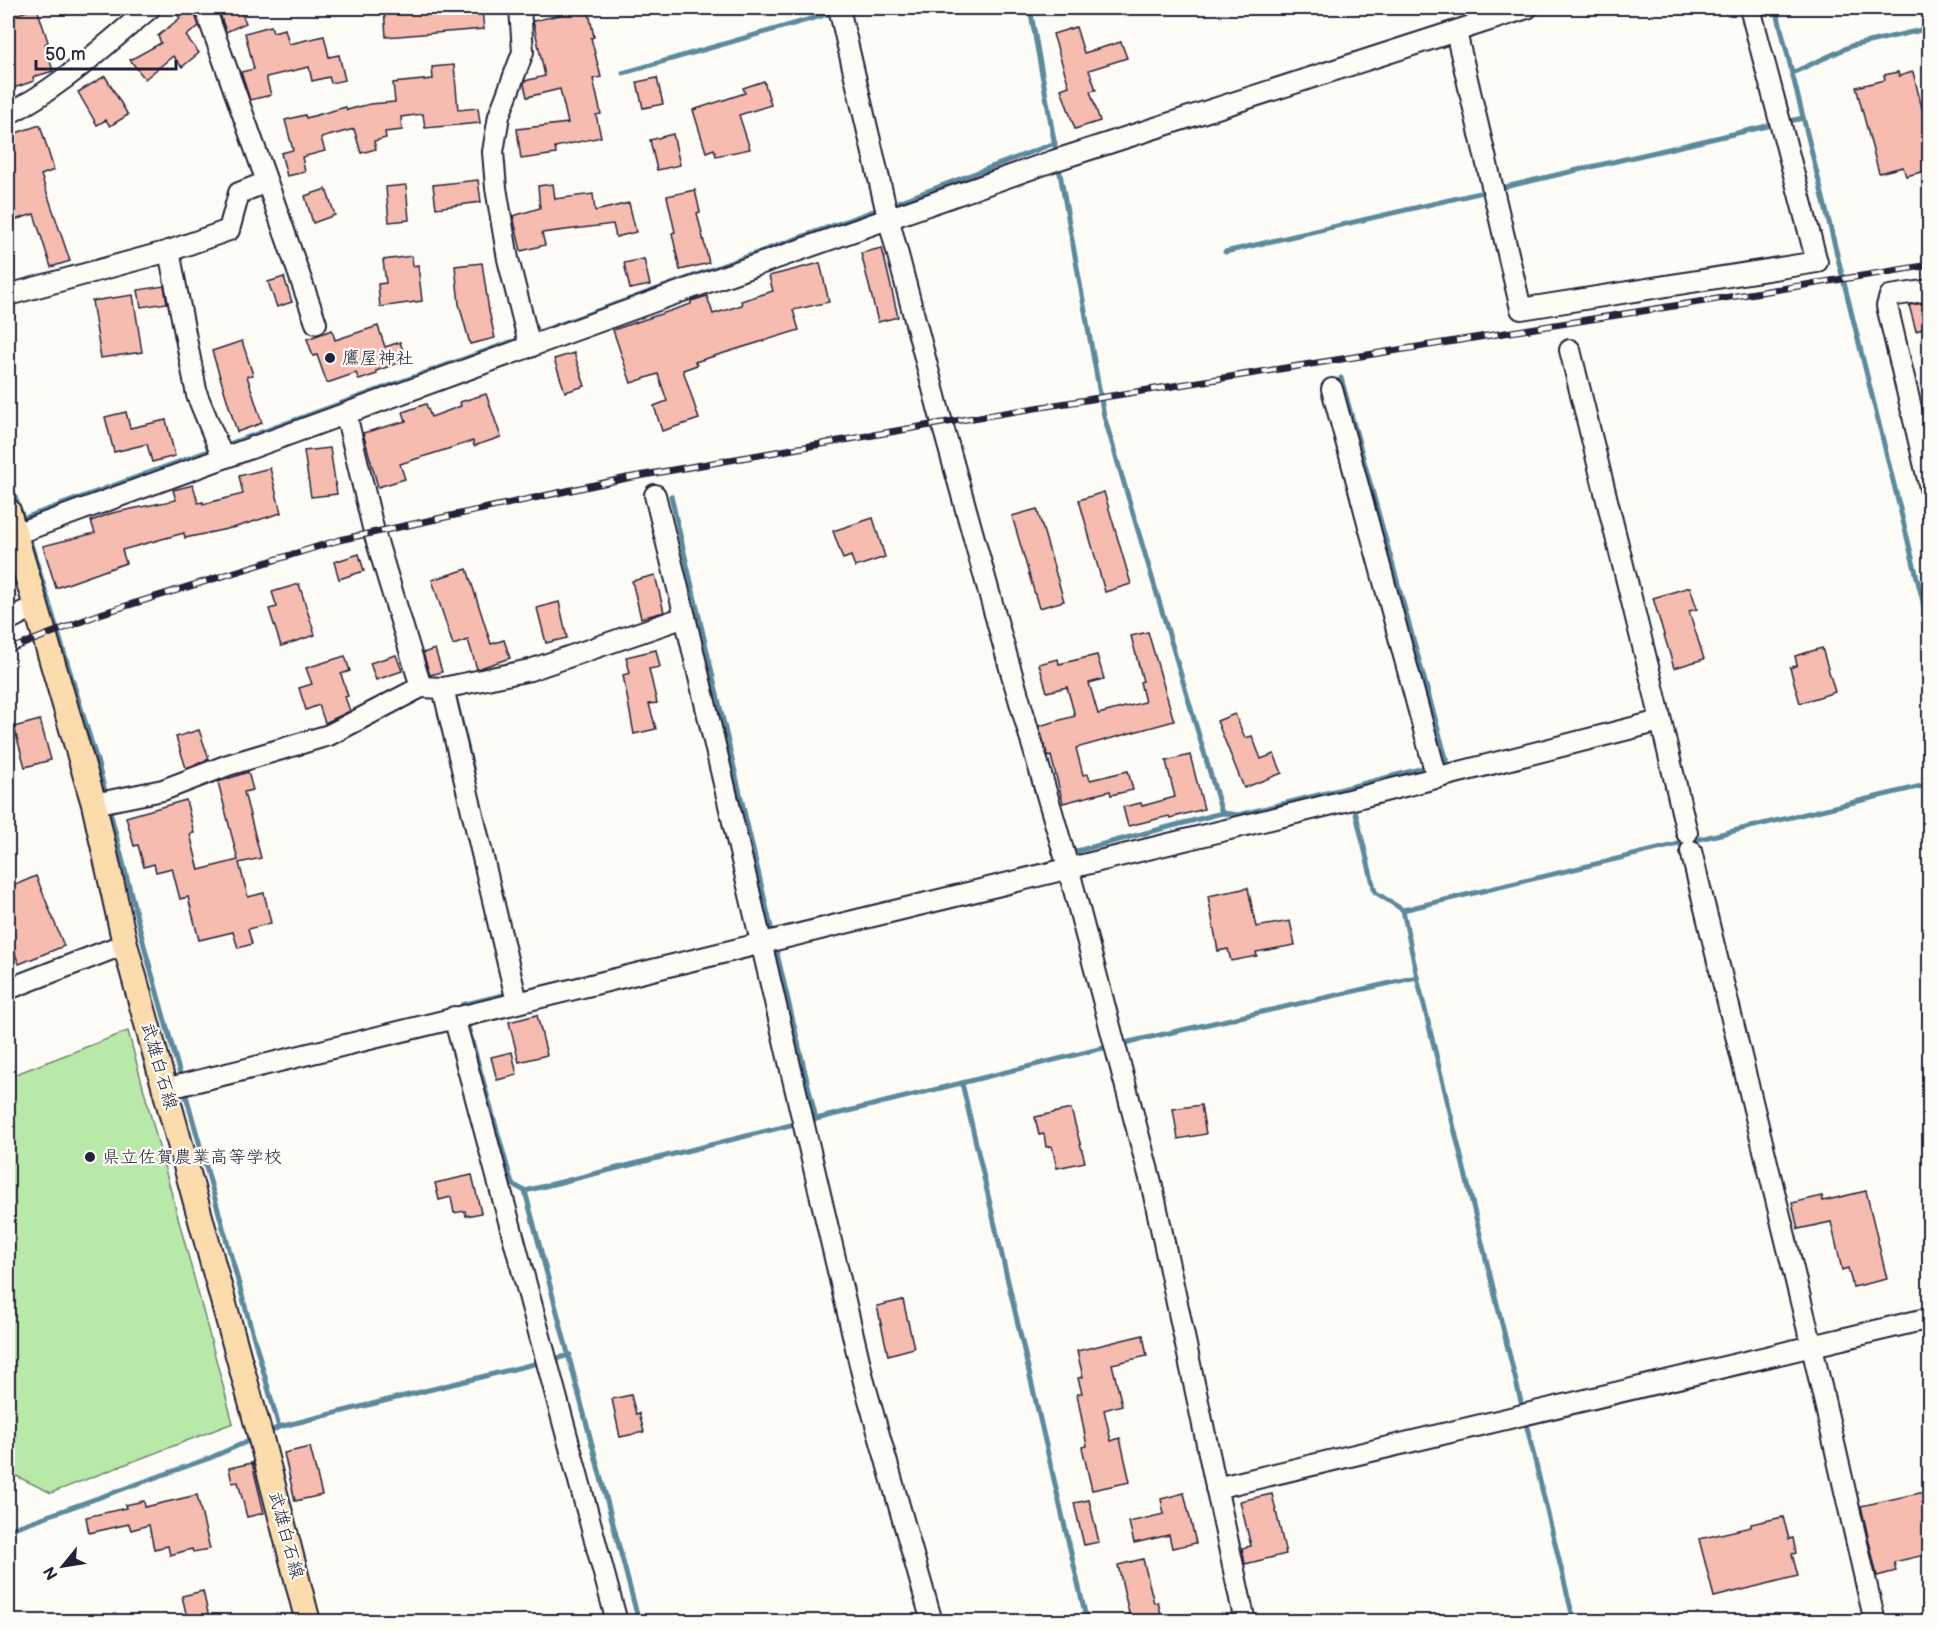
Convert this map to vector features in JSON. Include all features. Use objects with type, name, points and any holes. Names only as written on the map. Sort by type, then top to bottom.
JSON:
[{"type":"main road","name":"武雄白石線","points":[[8,511],[24,531],[34,606],[104,802],[125,944],[177,1086],[262,1443],[308,1622]]},
{"type":"street","points":[[8,114],[25,105],[70,73],[150,8]]},
{"type":"street","points":[[205,8],[316,322]]},
{"type":"street","points":[[520,8],[523,52],[499,116],[494,152],[496,188],[528,341]]},
{"type":"street","points":[[24,531],[221,451],[346,414],[528,341],[886,210],[1058,159],[1527,8]]},
{"type":"street","points":[[1456,32],[1521,309],[1817,262],[1750,8]]},
{"type":"street","points":[[840,13],[886,210],[945,434],[1001,639],[1068,867],[1152,1186],[1245,1622]]},
{"type":"street","points":[[8,295],[169,251],[229,230],[239,193],[267,182]]},
{"type":"street","points":[[169,251],[197,395],[221,451]]},
{"type":"street","points":[[1929,290],[1890,296],[1887,306],[1929,488]]},
{"type":"street","points":[[1570,350],[1656,695],[1660,721],[1812,1347],[1875,1622]]},
{"type":"street","points":[[1332,389],[1435,769]]},
{"type":"street","points":[[346,414],[375,532],[421,687]]},
{"type":"street","points":[[655,495],[770,940],[804,1122],[864,1382],[932,1622]]},
{"type":"street","points":[[8,620],[34,606]]},
{"type":"street","points":[[104,802],[163,790],[228,765],[329,735],[421,687],[443,688],[530,670],[685,617]]},
{"type":"street","points":[[443,688],[515,995]]},
{"type":"street","points":[[177,1086],[461,1016],[515,995],[770,940],[1353,799],[1435,769],[1660,721]]},
{"type":"street","points":[[8,989],[125,944]]},
{"type":"street","points":[[461,1016],[548,1363],[617,1622]]},
{"type":"street","points":[[1216,1488],[1929,1318]]},
{"type":"green space","name":"県立佐賀農業高等学校","points":[[128,1031],[233,1423],[51,1493],[8,1472],[8,1077]]},
{"type":"building","points":[[37,8],[48,42],[45,44],[53,71],[33,77],[34,81],[8,90],[8,17]]},
{"type":"building","points":[[172,8],[193,8],[199,26],[186,36],[199,53],[182,67],[173,56],[145,79],[130,60],[161,43],[158,36],[180,18]]},
{"type":"building","points":[[218,8],[239,8],[246,23],[226,32]]},
{"type":"building","points":[[384,8],[452,8],[452,14],[482,11],[484,29],[386,37]]},
{"type":"building","points":[[559,8],[588,8],[594,37],[591,38],[601,77],[593,79],[601,114],[596,115],[601,137],[555,147],[556,154],[521,159],[517,129],[568,123],[560,89],[527,97],[524,84],[525,81],[545,76],[533,21],[560,15]]},
{"type":"building","points":[[271,26],[273,32],[285,29],[289,44],[324,36],[329,57],[339,55],[345,80],[331,83],[329,77],[312,81],[309,67],[266,77],[271,95],[250,100],[241,72],[254,69],[245,33]]},
{"type":"building","points":[[1076,27],[1084,53],[1121,42],[1127,58],[1089,70],[1096,90],[1090,91],[1100,121],[1075,129],[1061,89],[1069,86],[1053,34]]},
{"type":"building","points":[[454,65],[458,110],[478,108],[480,123],[425,128],[423,114],[401,117],[402,130],[385,132],[386,138],[374,141],[376,149],[361,153],[354,129],[321,138],[325,151],[302,157],[305,172],[287,176],[281,153],[293,150],[285,120],[305,115],[306,118],[346,107],[347,110],[370,104],[395,102],[393,83],[433,79],[432,67]]},
{"type":"building","points":[[1898,72],[1899,76],[1913,72],[1929,136],[1929,170],[1906,176],[1903,167],[1879,173],[1856,87],[1885,80],[1884,75]]},
{"type":"building","points":[[105,76],[128,115],[110,126],[106,120],[97,125],[78,92]]},
{"type":"building","points":[[657,78],[663,104],[643,108],[637,82]]},
{"type":"building","points":[[764,81],[771,105],[739,115],[750,149],[716,156],[714,149],[706,152],[693,110],[745,93],[743,88]]},
{"type":"building","points":[[40,125],[54,170],[41,175],[70,261],[51,267],[34,214],[8,222],[8,151],[15,150],[10,135]]},
{"type":"building","points":[[673,134],[680,165],[657,170],[650,140]]},
{"type":"building","points":[[478,180],[481,202],[436,208],[433,185]]},
{"type":"building","points":[[553,184],[555,199],[593,194],[595,211],[629,203],[636,232],[616,237],[613,224],[542,233],[545,245],[521,251],[513,216],[540,208],[538,186]]},
{"type":"building","points":[[406,185],[409,220],[389,222],[386,187]]},
{"type":"building","points":[[326,189],[335,215],[313,223],[305,196]]},
{"type":"building","points":[[695,190],[700,212],[697,213],[709,263],[680,270],[667,196]]},
{"type":"building","points":[[882,248],[898,317],[878,322],[861,253]]},
{"type":"building","points":[[412,256],[413,266],[418,265],[422,301],[380,307],[378,284],[386,283],[383,260]]},
{"type":"building","points":[[644,259],[650,285],[630,289],[624,263]]},
{"type":"building","points":[[482,263],[495,338],[470,344],[459,304],[455,266]]},
{"type":"building","points":[[820,263],[829,302],[793,310],[799,330],[695,362],[697,365],[683,370],[699,419],[662,431],[654,406],[667,401],[658,374],[631,383],[613,330],[691,304],[691,301],[707,296],[713,314],[742,305],[741,301],[773,291],[769,276]]},
{"type":"building","points":[[284,277],[292,302],[277,307],[268,282]]},
{"type":"building","points":[[164,286],[167,303],[141,307],[138,290]]},
{"type":"building","points":[[133,295],[142,352],[101,358],[92,301]]},
{"type":"building","points":[[1927,303],[1929,327],[1916,331],[1909,305]]},
{"type":"building","points":[[378,326],[385,347],[400,342],[406,360],[359,380],[356,373],[327,383],[317,355],[313,356],[307,339],[332,330],[335,340]]},
{"type":"building","points":[[242,341],[253,375],[247,376],[262,423],[237,432],[212,351]]},
{"type":"building","points":[[574,353],[585,386],[565,392],[554,359]]},
{"type":"building","points":[[486,394],[501,437],[474,446],[473,441],[400,464],[405,479],[378,487],[363,433],[406,421],[403,412],[426,404],[431,417],[461,406],[460,402]]},
{"type":"building","points":[[126,412],[130,428],[166,420],[175,456],[152,462],[147,444],[114,452],[105,417]]},
{"type":"building","points":[[330,448],[337,494],[311,497],[304,451]]},
{"type":"building","points":[[270,468],[281,513],[236,527],[185,538],[184,533],[122,550],[126,563],[56,588],[43,546],[95,533],[91,521],[112,513],[176,500],[173,490],[193,485],[198,503],[203,502],[203,504],[243,494],[239,476]]},
{"type":"building","points":[[1104,492],[1131,584],[1105,592],[1079,500]]},
{"type":"building","points":[[1037,509],[1064,601],[1039,608],[1012,516]]},
{"type":"building","points":[[873,518],[885,557],[855,567],[851,556],[843,559],[833,531]]},
{"type":"building","points":[[359,554],[364,571],[339,579],[334,562]]},
{"type":"building","points":[[467,569],[491,644],[504,640],[510,658],[477,669],[468,640],[453,645],[432,580]]},
{"type":"building","points":[[655,575],[664,612],[641,618],[632,581]]},
{"type":"building","points":[[299,584],[315,635],[281,646],[269,609],[277,607],[272,592]]},
{"type":"building","points":[[1690,587],[1697,609],[1689,611],[1704,659],[1674,668],[1653,598]]},
{"type":"building","points":[[559,602],[567,638],[546,643],[537,608]]},
{"type":"building","points":[[1148,632],[1174,721],[1076,748],[1083,775],[1088,774],[1090,780],[1128,771],[1133,790],[1111,795],[1110,791],[1063,803],[1051,756],[1048,757],[1039,726],[1075,716],[1067,687],[1047,692],[1039,664],[1058,659],[1059,664],[1097,655],[1104,679],[1089,683],[1098,714],[1145,702],[1140,682],[1143,681],[1131,636]]},
{"type":"building","points":[[1822,648],[1835,692],[1800,703],[1790,668],[1797,665],[1795,656]]},
{"type":"building","points":[[435,649],[442,672],[430,675],[423,653]]},
{"type":"building","points":[[656,650],[660,667],[649,669],[657,703],[649,704],[656,729],[634,734],[623,675],[630,673],[626,657]]},
{"type":"building","points":[[396,655],[402,671],[376,680],[370,663]]},
{"type":"building","points":[[345,656],[350,671],[341,674],[350,711],[325,723],[319,705],[306,710],[299,688],[312,684],[306,668]]},
{"type":"building","points":[[1235,714],[1245,738],[1252,736],[1261,759],[1274,754],[1282,773],[1244,788],[1217,721]]},
{"type":"building","points":[[40,720],[51,760],[25,767],[14,727]]},
{"type":"building","points":[[199,730],[209,759],[186,768],[176,737]]},
{"type":"building","points":[[1190,755],[1204,809],[1128,826],[1123,807],[1141,803],[1142,806],[1175,797],[1166,761]]},
{"type":"building","points":[[248,772],[253,790],[244,792],[261,858],[239,863],[248,897],[264,893],[271,923],[248,929],[252,944],[238,948],[233,932],[199,940],[188,897],[180,899],[172,868],[156,872],[154,864],[144,867],[138,845],[134,846],[126,817],[186,800],[194,833],[190,834],[199,870],[238,860],[218,782]]},
{"type":"building","points":[[36,876],[64,946],[19,964],[8,935],[8,888]]},
{"type":"building","points":[[1248,888],[1256,927],[1290,921],[1295,945],[1256,952],[1257,956],[1231,961],[1228,949],[1218,951],[1208,896]]},
{"type":"building","points":[[537,1015],[547,1055],[519,1062],[509,1022]]},
{"type":"building","points":[[512,1052],[517,1075],[497,1080],[491,1057]]},
{"type":"building","points":[[1201,1105],[1206,1134],[1178,1139],[1173,1109]]},
{"type":"building","points":[[1071,1109],[1085,1162],[1057,1168],[1052,1146],[1046,1147],[1044,1134],[1039,1135],[1035,1117]]},
{"type":"building","points":[[472,1175],[481,1213],[466,1216],[465,1211],[454,1213],[451,1197],[439,1200],[435,1183]]},
{"type":"building","points":[[1866,1191],[1887,1279],[1853,1287],[1848,1268],[1842,1270],[1831,1222],[1798,1229],[1792,1203],[1822,1196],[1823,1201]]},
{"type":"building","points":[[903,1300],[914,1348],[888,1355],[877,1306]]},
{"type":"building","points":[[1143,1335],[1147,1356],[1112,1364],[1122,1405],[1104,1410],[1111,1441],[1120,1438],[1130,1482],[1092,1490],[1082,1447],[1087,1446],[1077,1394],[1082,1393],[1078,1378],[1083,1377],[1077,1351]]},
{"type":"building","points":[[631,1395],[644,1432],[620,1437],[612,1399]]},
{"type":"building","points":[[310,1447],[322,1495],[295,1501],[284,1453]]},
{"type":"building","points":[[252,1463],[264,1513],[247,1517],[238,1482],[232,1483],[229,1468]]},
{"type":"building","points":[[1929,1491],[1929,1554],[1894,1562],[1896,1571],[1877,1576],[1861,1506]]},
{"type":"building","points":[[1184,1493],[1196,1543],[1172,1548],[1169,1535],[1134,1543],[1129,1522],[1164,1514],[1161,1499]]},
{"type":"building","points":[[1272,1494],[1286,1554],[1245,1564],[1242,1548],[1251,1546],[1240,1501]]},
{"type":"building","points":[[197,1495],[210,1549],[193,1552],[192,1549],[170,1555],[168,1546],[154,1549],[149,1525],[131,1530],[129,1524],[89,1533],[86,1517],[126,1508],[125,1505],[144,1501],[145,1507]]},
{"type":"building","points":[[1089,1500],[1099,1542],[1084,1545],[1074,1503]]},
{"type":"building","points":[[1783,1517],[1789,1539],[1793,1538],[1796,1553],[1792,1554],[1798,1576],[1714,1597],[1699,1539]]},
{"type":"building","points":[[1143,1559],[1154,1603],[1158,1602],[1163,1622],[1131,1622],[1118,1565]]},
{"type":"building","points":[[203,1591],[210,1622],[188,1622],[182,1596]]},
{"type":"waterway","points":[[1030,8],[1104,416],[1222,813],[1073,852]]},
{"type":"waterway","points":[[1776,8],[1930,630]]},
{"type":"waterway","points":[[623,73],[835,12]]},
{"type":"waterway","points":[[1792,73],[1851,46],[1930,28]]},
{"type":"waterway","points":[[1785,122],[1803,118]]},
{"type":"waterway","points":[[1225,252],[1776,124]]},
{"type":"waterway","points":[[223,446],[901,201],[1055,143]]},
{"type":"waterway","points":[[1341,378],[1447,762],[1350,787]]},
{"type":"waterway","points":[[24,518],[214,449]]},
{"type":"waterway","points":[[8,479],[26,525]]},
{"type":"waterway","points":[[671,496],[773,936]]},
{"type":"waterway","points":[[28,534],[98,764],[146,953],[279,1427],[267,1433]]},
{"type":"waterway","points":[[456,700],[473,771]]},
{"type":"waterway","points":[[1523,1410],[1417,977],[1403,910],[1930,784]]},
{"type":"waterway","points":[[1222,813],[1239,815],[1350,787],[1351,790]]},
{"type":"waterway","points":[[1353,802],[1375,892],[1403,910]]},
{"type":"waterway","points":[[775,945],[816,1119]]},
{"type":"waterway","points":[[1120,1044],[1417,977]]},
{"type":"waterway","points":[[464,1011],[462,1005],[511,993]]},
{"type":"waterway","points":[[466,1020],[512,1184],[525,1191]]},
{"type":"waterway","points":[[808,1121],[1111,1046]]},
{"type":"waterway","points":[[962,1083],[1087,1622]]},
{"type":"waterway","points":[[639,1622],[525,1191],[799,1123]]},
{"type":"waterway","points":[[551,1360],[570,1355]]},
{"type":"waterway","points":[[279,1427],[542,1362]]},
{"type":"waterway","points":[[1525,1419],[1574,1622]]},
{"type":"waterway","points":[[8,1530],[210,1458],[253,1439]]},
{"type":"railway","points":[[8,650],[100,614],[339,540],[627,478],[942,423],[1930,265]]},
{"type":"place","name":"鷹屋神社","points":[[330,358]]},
{"type":"place","name":"県立佐賀農業高等学校","points":[[90,1157]]}]
